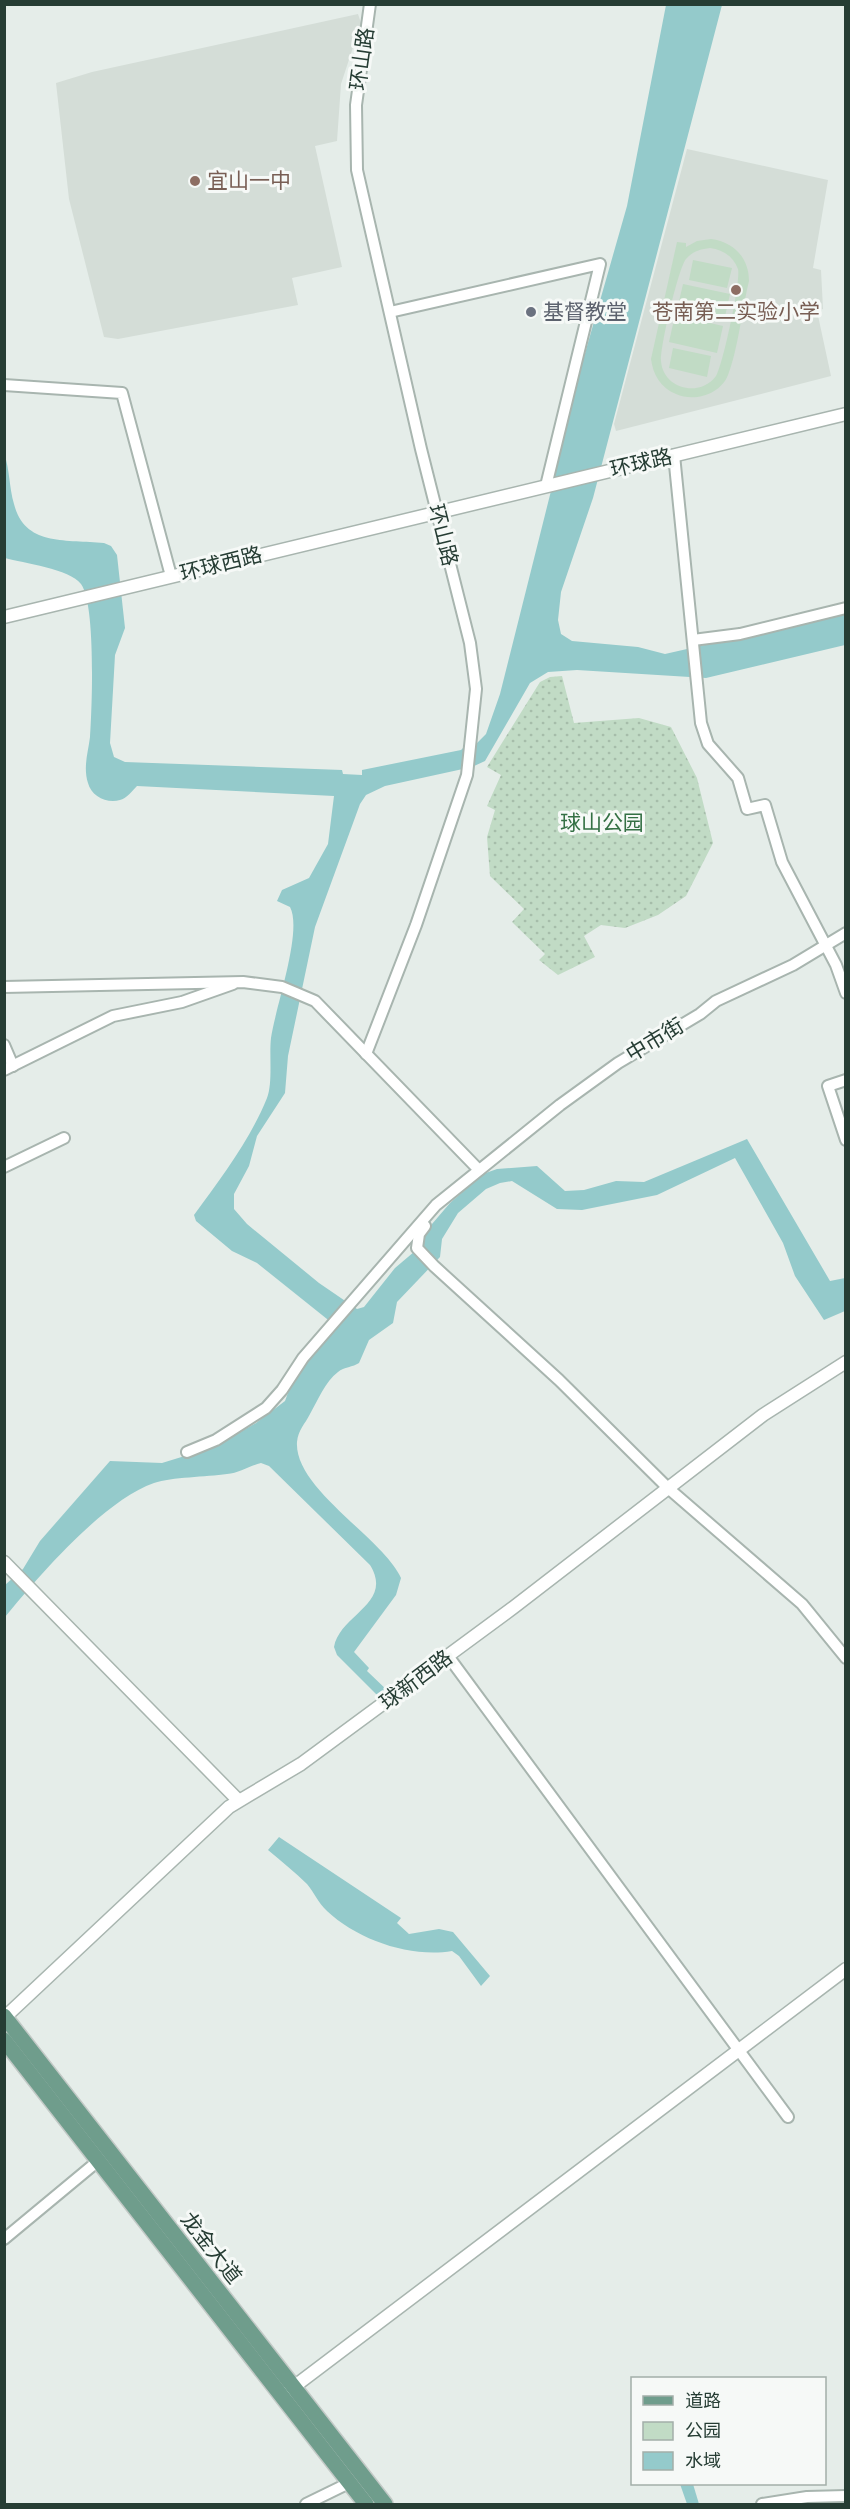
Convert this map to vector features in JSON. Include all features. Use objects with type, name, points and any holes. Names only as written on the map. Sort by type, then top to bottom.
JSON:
[{"type":"main road","name":"龙金大道","points":[[5,2017],[288,2392],[366,2505]]},
{"type":"main road","name":"龙金大道","points":[[4,2040],[98,2161],[288,2392],[385,2505]]},
{"type":"street","name":"环山路","points":[[366,1054],[416,925],[467,775],[476,689],[474,660],[360,187],[356,153],[356,105],[370,4]]},
{"type":"street","points":[[390,312],[600,264],[548,485]]},
{"type":"street","points":[[4,385],[122,393],[171,576]]},
{"type":"street","name":"环球路","points":[[437,512],[846,414]]},
{"type":"street","points":[[674,455],[701,723],[708,744],[738,778],[747,809],[765,805],[782,862],[836,965],[846,993]]},
{"type":"street","name":"环球西路","points":[[4,617],[437,512]]},
{"type":"street","points":[[693,643],[846,608]]},
{"type":"street","name":"中市街","points":[[452,1193],[568,1099],[644,1046],[700,1014],[716,1001],[793,965],[846,933]]},
{"type":"street","points":[[4,1045],[9,1068],[113,1016],[182,1002],[237,982]]},
{"type":"street","points":[[4,987],[237,982],[282,987],[303,994],[315,1001],[479,1170]]},
{"type":"street","points":[[846,1080],[828,1086],[846,1140]]},
{"type":"street","points":[[4,1167],[64,1138]]},
{"type":"street","points":[[452,1193],[419,1234],[417,1248],[560,1380],[668,1488],[802,1604],[846,1658]]},
{"type":"street","points":[[187,1452],[216,1440],[266,1408],[282,1390],[298,1364],[333,1323],[436,1205],[452,1193]]},
{"type":"street","name":"球新西路","points":[[5,2017],[217,1817],[238,1800],[301,1764],[448,1656],[790,1396],[846,1362]]},
{"type":"street","points":[[4,1562],[238,1800]]},
{"type":"street","points":[[448,1656],[788,2117]]},
{"type":"street","points":[[288,2392],[846,1969]]},
{"type":"street","points":[[4,2239],[98,2161]]},
{"type":"street","points":[[306,2505],[349,2483]]},
{"type":"street","points":[[762,2505],[807,2497],[846,2496]]},
{"type":"shaded area","name":"宜山一中","points":[[358,14],[361,23],[341,84],[337,141],[315,146],[342,267],[292,278],[298,305],[118,339],[104,337],[69,199],[56,83],[92,72]]},
{"type":"shaded area","name":"苍南第二实验小学","points":[[687,149],[828,180],[813,268],[821,270],[823,309],[817,311],[831,376],[616,431],[614,424]]},
{"type":"green space","points":[[711,239],[719,241],[739,252],[746,265],[749,281],[735,354],[728,375],[719,388],[713,392],[691,397],[676,394],[662,385],[656,376],[651,359],[677,242],[686,243],[686,247],[697,241]],"holes":[[[715,249],[730,257],[738,269],[737,289],[727,340],[716,376],[701,387],[683,387],[668,378],[663,371],[661,361],[670,309],[686,259],[700,250]]]},
{"type":"green space","points":[[693,260],[732,268],[727,288],[689,280]]},
{"type":"green space","points":[[683,284],[730,294],[724,321],[677,310]]},
{"type":"green space","points":[[675,315],[723,326],[717,353],[669,342]]},
{"type":"green space","points":[[673,348],[711,356],[707,377],[669,368]]},
{"type":"green space","name":"球山公园","points":[[562,676],[574,723],[639,718],[671,727],[697,778],[713,843],[686,896],[658,915],[625,928],[601,925],[584,936],[595,957],[558,975],[539,960],[545,954],[512,922],[524,909],[490,876],[487,837],[495,810],[487,806],[501,775],[487,767],[540,682],[550,677]]},
{"type":"water","points":[[666,5],[722,5],[593,498],[561,592],[558,620],[561,634],[572,641],[638,647],[665,654],[845,613],[845,645],[706,678],[577,670],[548,672],[530,683],[485,761],[472,767],[385,786],[366,795],[360,804],[315,927],[288,1056],[285,1093],[257,1136],[249,1166],[234,1194],[234,1209],[247,1224],[319,1283],[357,1309],[364,1307],[395,1268],[421,1246],[426,1231],[450,1203],[483,1174],[497,1169],[537,1166],[565,1191],[584,1190],[616,1181],[644,1182],[747,1139],[830,1281],[845,1278],[845,1311],[824,1320],[795,1276],[783,1243],[735,1158],[657,1195],[582,1210],[557,1209],[512,1181],[500,1183],[486,1189],[458,1213],[442,1239],[440,1257],[397,1302],[393,1323],[369,1340],[359,1363],[340,1370],[329,1381],[302,1427],[297,1442],[300,1460],[309,1477],[341,1513],[377,1546],[401,1578],[396,1595],[354,1652],[369,1668],[367,1671],[389,1692],[380,1698],[337,1655],[334,1647],[338,1636],[371,1599],[375,1590],[376,1578],[370,1565],[269,1466],[261,1463],[231,1473],[161,1481],[134,1492],[93,1522],[73,1541],[5,1617],[5,1585],[23,1569],[40,1541],[110,1461],[162,1463],[214,1447],[256,1423],[285,1401],[292,1382],[313,1350],[337,1327],[257,1263],[232,1251],[196,1221],[194,1215],[244,1144],[267,1098],[270,1084],[273,1025],[287,971],[293,934],[290,907],[277,901],[282,890],[309,878],[328,844],[334,796],[137,786],[125,798],[110,801],[92,792],[86,771],[92,682],[91,634],[86,595],[81,584],[67,574],[5,558],[4,453],[14,504],[19,518],[27,528],[49,538],[104,543],[111,546],[117,555],[125,628],[115,655],[110,743],[114,757],[125,762],[342,770],[343,774],[362,775],[362,770],[461,750],[466,745],[477,743],[486,734],[500,694],[555,475],[566,420],[627,206]]},
{"type":"water","points":[[279,1837],[401,1918],[397,1923],[409,1934],[439,1929],[453,1932],[490,1976],[481,1986],[459,1956],[452,1951],[419,1952],[385,1945],[340,1921],[324,1908],[307,1884],[268,1850]]},
{"type":"water","points":[[680,2485],[693,2485],[699,2504],[687,2504]]},
{"type":"place","name":"宜山一中","points":[[195,181]]},
{"type":"place","name":"苍南第二实验小学","points":[[736,290]]},
{"type":"place","name":"基督教堂","points":[[531,312]]}]
